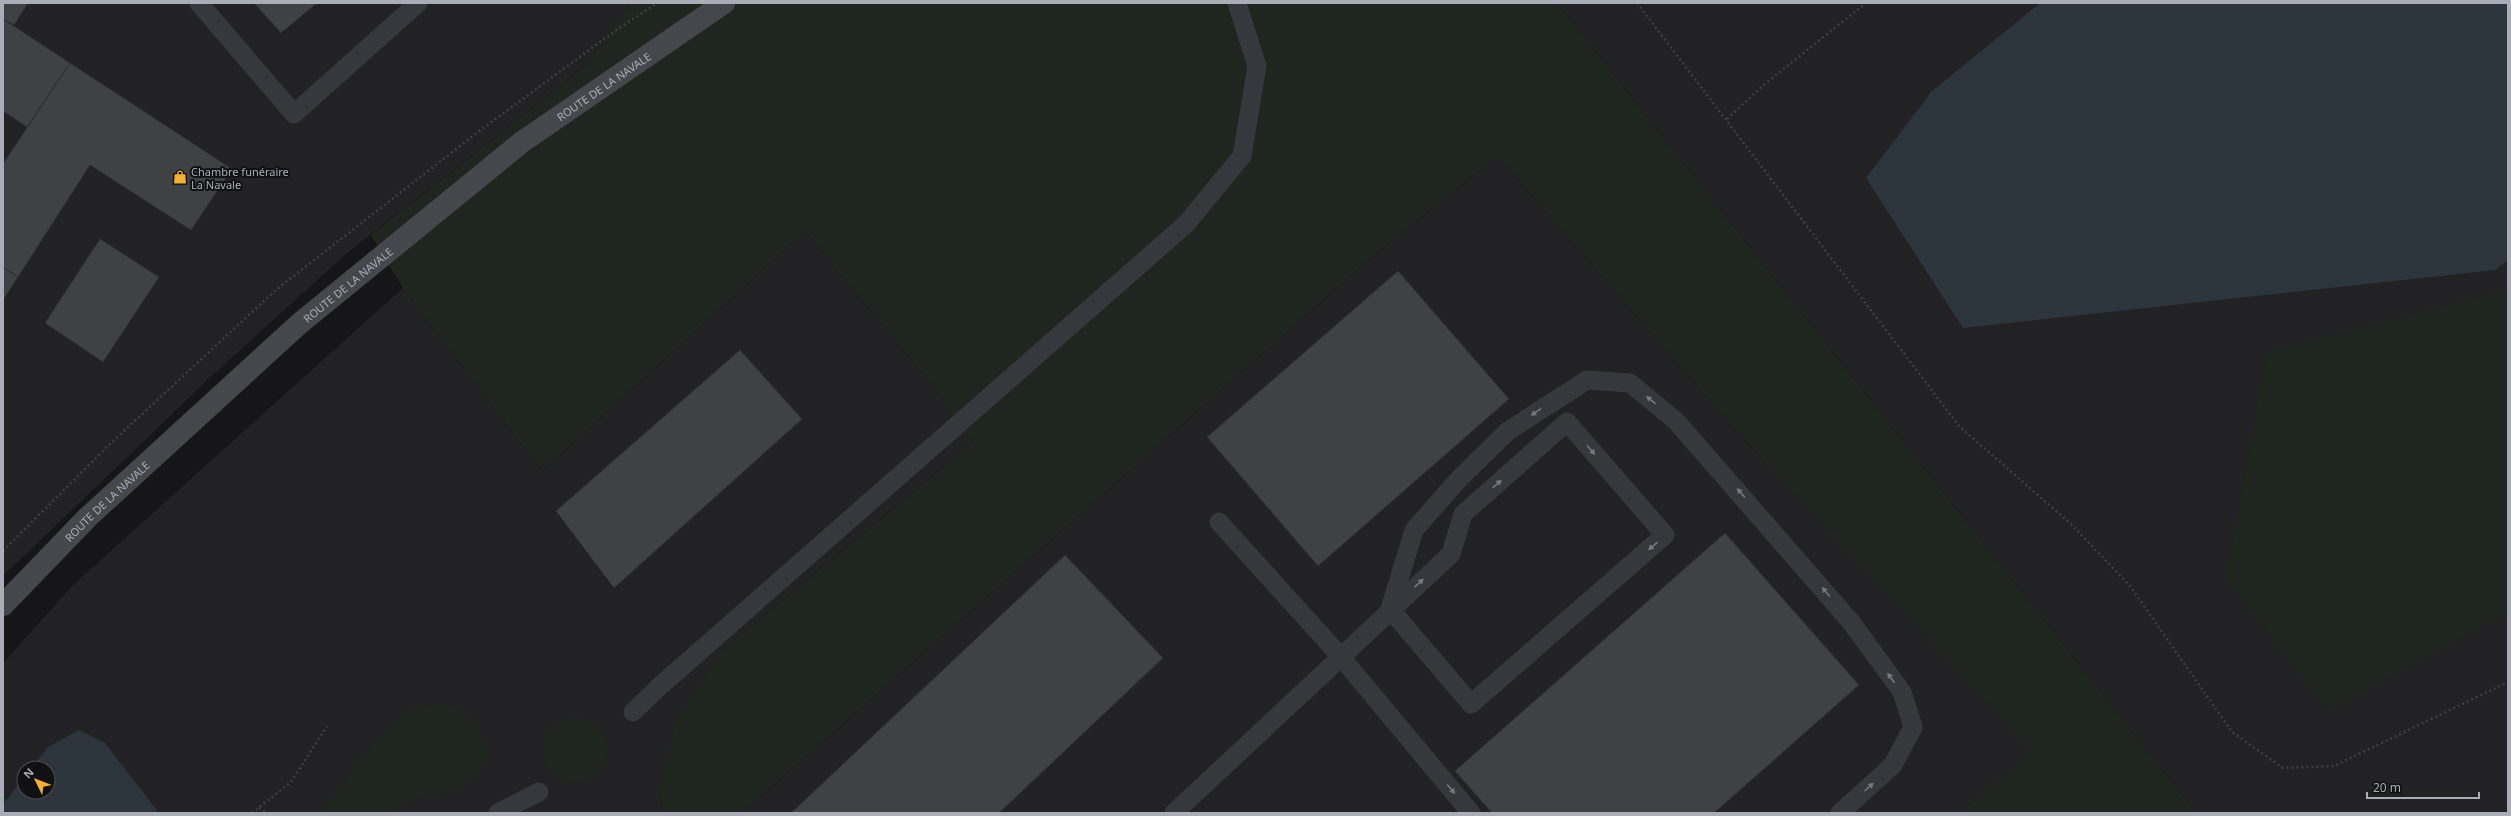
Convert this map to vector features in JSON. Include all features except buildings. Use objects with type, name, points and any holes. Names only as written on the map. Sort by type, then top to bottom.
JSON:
[{"type":"main road","name":"ROUTE DE LA NAVALE","points":[[3,605],[88,517],[299,324],[522,142],[724,3]]},
{"type":"lane","points":[[198,3],[294,114],[418,3]]},
{"type":"lane","points":[[633,712],[678,670],[1186,224],[1242,156],[1257,66],[1237,3]]},
{"type":"lane","points":[[1390,610],[1414,530],[1459,479],[1508,431],[1587,380],[1630,383],[1676,421],[1734,484],[1851,622],[1902,692],[1913,727],[1893,765],[1840,813]]},
{"type":"lane","points":[[1174,813],[1390,610],[1451,554],[1463,514],[1567,422],[1665,535],[1471,704],[1390,610]]},
{"type":"lane","points":[[1219,522],[1341,657],[1471,813]]},
{"type":"lane","points":[[498,813],[539,792]]},
{"type":"path","points":[[1637,3],[1727,119],[1959,426],[2071,524],[2130,586],[2232,732],[2283,768],[2334,766],[2508,682]]},
{"type":"path","points":[[1727,119],[1766,83],[1866,3]]},
{"type":"path","points":[[252,813],[291,782],[326,726]]},
{"type":"path","points":[[259,808],[267,813]]},
{"type":"shaded area","points":[[3,3],[631,3],[588,64],[346,254],[215,373],[3,576]]},
{"type":"shaded area","points":[[631,3],[1557,3],[2196,813],[1959,813],[2031,751],[1732,426],[1498,156],[1374,255],[742,813],[665,813],[659,796],[675,724],[720,652],[973,443],[931,383],[805,231],[542,471],[403,288],[371,235],[588,64]]},
{"type":"shaded area","points":[[1557,3],[2508,3],[2508,813],[2196,813]]},
{"type":"shaded area","points":[[2040,3],[2508,3],[2508,260],[2495,270],[1963,328],[1866,178],[1932,91]]},
{"type":"shaded area","points":[[1498,156],[1732,426],[2032,751],[1959,813],[742,813],[1374,255]]},
{"type":"shaded area","points":[[805,231],[931,383],[973,443],[720,652],[659,796],[665,813],[3,813],[3,663],[73,585],[403,288],[542,471]]},
{"type":"shaded area","points":[[2508,289],[2508,612],[2329,712],[2226,578],[2267,351]]},
{"type":"shaded area","points":[[435,703],[458,706],[472,718],[489,751],[482,770],[473,782],[461,789],[404,804],[390,813],[326,813],[323,810],[375,740],[405,711]]},
{"type":"shaded area","points":[[575,717],[588,720],[598,727],[605,737],[608,750],[605,763],[598,773],[588,780],[575,783],[562,780],[552,773],[545,763],[542,750],[545,737],[552,727],[562,720]]},
{"type":"shaded area","points":[[79,730],[105,743],[159,813],[3,813],[3,804],[16,788],[16,800],[56,800],[56,760],[38,760],[48,747]]},
{"type":"place","name":"Chambre funéraire La Navale","points":[[180,177]]}]
